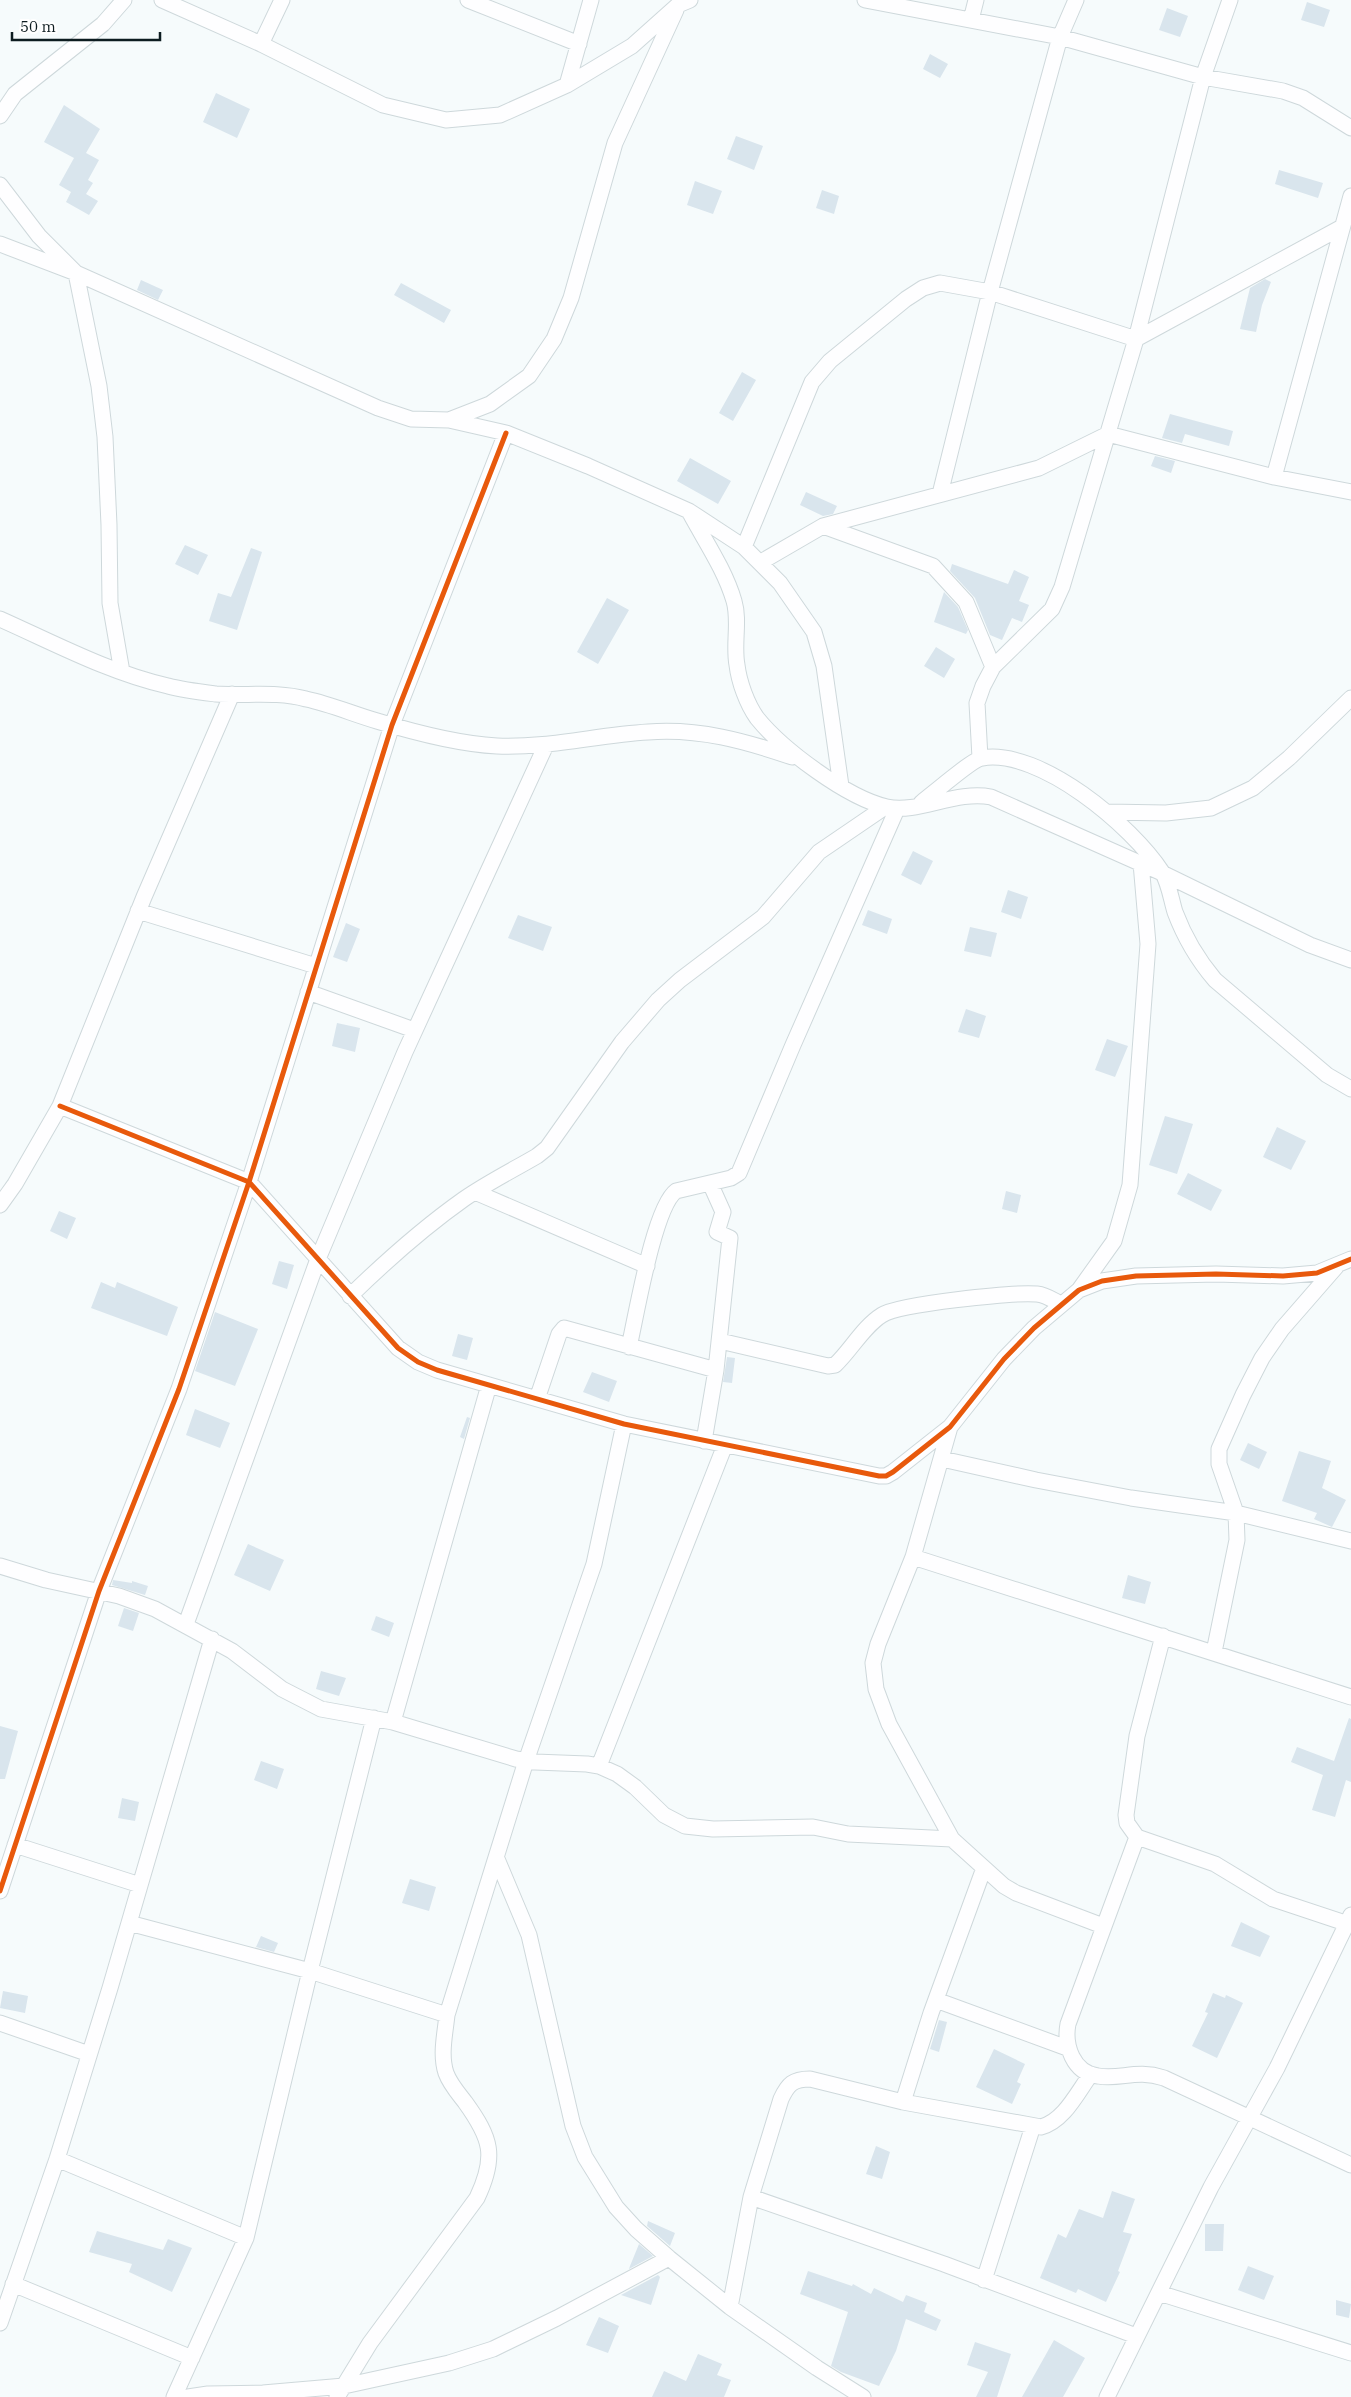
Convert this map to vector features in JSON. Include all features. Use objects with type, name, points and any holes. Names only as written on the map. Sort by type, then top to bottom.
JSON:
[{"type":"street","points":[[0,116],[15,94],[104,24],[124,0]]},
{"type":"street","points":[[162,0],[261,44],[383,104],[446,120],[500,115],[567,85],[632,46],[683,2]]},
{"type":"street","points":[[261,44],[282,0]]},
{"type":"street","points":[[468,0],[579,44]]},
{"type":"street","points":[[567,85],[591,0]]},
{"type":"street","points":[[865,0],[1060,37],[1203,77],[1283,91],[1303,98],[1351,128]]},
{"type":"street","points":[[971,20],[976,0]]},
{"type":"street","points":[[940,494],[990,292],[1060,37],[1076,0]]},
{"type":"street","points":[[980,758],[978,703],[983,686],[993,667],[1052,609],[1062,587],[1136,339],[1203,77],[1230,0]]},
{"type":"street","points":[[449,420],[490,404],[529,376],[554,339],[571,298],[616,143],[683,2]]},
{"type":"street","points":[[0,185],[39,236],[76,273],[99,386],[105,438],[110,603],[122,672]]},
{"type":"street","points":[[1274,477],[1351,196]]},
{"type":"street","points":[[744,547],[812,382],[830,362],[906,299],[923,288],[940,283],[990,292],[1136,339],[1342,228]]},
{"type":"street","points":[[0,244],[76,273],[378,408],[411,419],[449,420],[506,433],[588,466],[689,511],[744,547],[761,562],[780,583],[814,632],[824,666],[841,786]]},
{"type":"street","points":[[0,1891],[100,1591],[179,1389],[249,1182],[392,725],[506,433]]},
{"type":"street","points":[[761,562],[823,526],[1039,468],[1108,434],[1274,477],[1351,492]]},
{"type":"street","points":[[689,511],[727,581],[735,603],[736,665],[746,698],[756,717],[780,742],[803,761],[841,786],[873,803],[891,808],[970,795],[991,797],[1141,863],[1310,945],[1351,960]]},
{"type":"street","points":[[823,526],[933,566],[966,602],[993,667]]},
{"type":"street","points":[[0,619],[122,672],[168,686],[217,694],[264,693],[300,697],[392,725],[454,740],[494,745],[546,745],[648,732],[688,732],[719,735],[803,761]]},
{"type":"street","points":[[0,1204],[15,1184],[60,1106],[138,910],[232,694]]},
{"type":"street","points":[[1107,812],[1166,813],[1211,808],[1253,788],[1289,758],[1351,698]]},
{"type":"street","points":[[186,1624],[318,1259],[414,1030],[546,745]]},
{"type":"street","points":[[918,805],[980,758],[1010,759],[1046,770],[1107,812],[1162,873],[1176,914],[1200,963],[1215,980],[1327,1075],[1351,1089]]},
{"type":"street","points":[[630,1347],[647,1266],[659,1223],[671,1195],[676,1192],[731,1178],[739,1173],[891,808]]},
{"type":"street","points":[[350,1296],[404,1245],[476,1192],[537,1156],[547,1148],[622,1042],[658,1000],[680,980],[763,916],[819,852],[891,808]]},
{"type":"street","points":[[1079,1290],[1114,1240],[1130,1185],[1148,944],[1141,863]]},
{"type":"street","points":[[138,910],[316,966]]},
{"type":"street","points":[[308,992],[414,1030]]},
{"type":"street","points":[[60,1106],[249,1182],[398,1348],[418,1362],[437,1370],[624,1424],[886,1476],[950,1427],[1004,1359],[1061,1304],[1079,1290],[1102,1281],[1120,1277],[1216,1274],[1283,1276],[1317,1273],[1338,1266],[1351,1259]]},
{"type":"street","points":[[704,1441],[720,1341],[730,1238],[717,1232],[723,1212],[710,1183]]},
{"type":"street","points":[[476,1192],[647,1266]]},
{"type":"street","points":[[1214,1652],[1236,1540],[1236,1513],[1218,1464],[1220,1449],[1227,1427],[1262,1358],[1282,1329],[1338,1266]]},
{"type":"street","points":[[720,1341],[828,1366],[835,1365],[876,1320],[889,1312],[946,1301],[1028,1294],[1047,1296],[1061,1304]]},
{"type":"street","points":[[537,1399],[559,1334],[564,1328],[716,1370]]},
{"type":"street","points":[[393,1722],[490,1385]]},
{"type":"street","points":[[340,2391],[370,2343],[477,2198],[486,2179],[489,2167],[488,2149],[483,2128],[450,2083],[446,2071],[444,2054],[447,2015],[497,1859],[526,1760],[594,1564],[624,1424]]},
{"type":"street","points":[[950,1427],[913,1557],[872,1663],[876,1689],[889,1724],[952,1839],[1004,1886],[1016,1893],[1104,1926]]},
{"type":"street","points":[[600,1766],[725,1445]]},
{"type":"street","points":[[942,1459],[1036,1480],[1131,1498],[1236,1513],[1351,1540]]},
{"type":"street","points":[[913,1557],[1351,1696]]},
{"type":"street","points":[[0,1568],[100,1591],[155,1609],[212,1639],[298,1698],[321,1708],[393,1722],[526,1760],[600,1766],[617,1774],[635,1787],[664,1815],[685,1826],[714,1829],[813,1827],[848,1834],[952,1839]]},
{"type":"street","points":[[1107,2397],[1211,2187],[1250,2118],[1298,2026],[1349,1922],[1266,1896],[1215,1864],[1137,1837],[1127,1823],[1126,1815],[1137,1736],[1163,1636]]},
{"type":"street","points":[[0,2323],[57,2159],[212,1639]]},
{"type":"street","points":[[174,2397],[246,2238],[310,1971],[374,1718]]},
{"type":"street","points":[[1137,1837],[1068,2024],[1066,2035],[1067,2048],[1074,2060],[1091,2074],[1099,2076],[1152,2074],[1351,2165]]},
{"type":"street","points":[[15,1846],[140,1885]]},
{"type":"street","points":[[497,1859],[528,1935],[573,2126],[585,2157],[616,2207],[636,2229],[669,2258],[730,2306],[817,2368],[863,2397]]},
{"type":"street","points":[[903,2102],[936,2000],[984,1868]]},
{"type":"street","points":[[128,1923],[310,1971],[447,2015]]},
{"type":"street","points":[[936,2000],[1067,2048]]},
{"type":"street","points":[[0,2023],[89,2054]]},
{"type":"street","points":[[730,2306],[750,2197],[787,2086],[797,2079],[810,2079],[903,2102],[1033,2126],[1050,2124],[1058,2119],[1091,2074]]},
{"type":"street","points":[[984,2280],[1033,2126]]},
{"type":"street","points":[[57,2159],[246,2238]]},
{"type":"street","points":[[750,2197],[1136,2336]]},
{"type":"street","points":[[188,2397],[208,2394],[340,2391],[449,2363],[493,2349],[557,2318],[669,2258]]},
{"type":"street","points":[[13,2284],[192,2358]]},
{"type":"street","points":[[1159,2293],[1351,2353]]},
{"type":"building","points":[[1307,2],[1330,10],[1324,27],[1301,20]]},
{"type":"building","points":[[1167,8],[1188,16],[1180,37],[1159,30]]},
{"type":"building","points":[[930,54],[948,64],[940,78],[923,69]]},
{"type":"building","points":[[216,93],[250,109],[237,138],[203,122]]},
{"type":"building","points":[[64,105],[100,129],[86,153],[99,160],[88,180],[93,183],[86,194],[98,201],[89,215],[66,202],[71,192],[59,185],[74,158],[44,142]]},
{"type":"building","points":[[736,136],[763,146],[754,170],[727,159]]},
{"type":"building","points":[[1279,170],[1323,183],[1318,198],[1275,184]]},
{"type":"building","points":[[695,181],[722,191],[713,214],[687,205]]},
{"type":"building","points":[[822,190],[839,196],[834,214],[816,208]]},
{"type":"building","points":[[1265,279],[1271,282],[1262,305],[1256,332],[1240,329],[1250,288]]},
{"type":"building","points":[[141,280],[163,290],[158,300],[137,290]]},
{"type":"building","points":[[401,283],[451,310],[444,323],[394,295]]},
{"type":"building","points":[[742,372],[756,380],[733,421],[719,413]]},
{"type":"building","points":[[1170,414],[1233,431],[1229,446],[1185,434],[1182,443],[1162,438]]},
{"type":"building","points":[[1155,456],[1175,461],[1171,473],[1151,466]]},
{"type":"building","points":[[690,458],[731,481],[718,504],[677,481]]},
{"type":"building","points":[[806,492],[837,506],[833,514],[823,516],[800,505]]},
{"type":"building","points":[[185,545],[208,555],[198,575],[175,564]]},
{"type":"building","points":[[251,548],[262,552],[237,630],[209,621],[218,593],[231,597]]},
{"type":"building","points":[[952,564],[1008,584],[1014,570],[1029,577],[1019,601],[1029,605],[1022,622],[1012,618],[1002,640],[990,635],[975,598],[950,571]]},
{"type":"building","points":[[944,592],[958,607],[968,630],[966,634],[934,622]]},
{"type":"building","points":[[607,598],[629,610],[598,664],[577,652]]},
{"type":"building","points":[[936,647],[955,659],[944,678],[924,666]]},
{"type":"building","points":[[913,851],[933,861],[921,885],[901,875]]},
{"type":"building","points":[[1008,890],[1028,897],[1021,919],[1001,912]]},
{"type":"building","points":[[868,910],[892,919],[887,934],[862,925]]},
{"type":"building","points":[[518,915],[552,927],[543,951],[508,938]]},
{"type":"building","points":[[346,923],[360,929],[347,962],[333,957]]},
{"type":"building","points":[[970,927],[997,933],[991,957],[964,951]]},
{"type":"building","points":[[966,1009],[986,1016],[979,1038],[958,1032]]},
{"type":"building","points":[[337,1023],[360,1028],[355,1052],[332,1046]]},
{"type":"building","points":[[1107,1039],[1128,1046],[1115,1077],[1095,1070]]},
{"type":"building","points":[[1165,1116],[1193,1124],[1177,1174],[1149,1165]]},
{"type":"building","points":[[1277,1127],[1306,1141],[1291,1170],[1263,1157]]},
{"type":"building","points":[[1188,1173],[1222,1190],[1211,1211],[1177,1194]]},
{"type":"building","points":[[1006,1191],[1021,1195],[1017,1213],[1002,1209]]},
{"type":"building","points":[[59,1211],[76,1218],[67,1239],[50,1231]]},
{"type":"building","points":[[279,1261],[294,1265],[287,1289],[272,1284]]},
{"type":"building","points":[[101,1282],[115,1288],[117,1282],[178,1307],[167,1336],[91,1308]]},
{"type":"building","points":[[215,1312],[258,1329],[235,1386],[195,1371]]},
{"type":"building","points":[[458,1334],[473,1338],[467,1360],[452,1356]]},
{"type":"building","points":[[727,1357],[735,1358],[732,1383],[723,1382]]},
{"type":"building","points":[[592,1372],[617,1381],[609,1402],[583,1392]]},
{"type":"building","points":[[195,1409],[230,1423],[220,1448],[186,1435]]},
{"type":"building","points":[[467,1417],[470,1418],[464,1439],[460,1437]]},
{"type":"building","points":[[1248,1443],[1267,1452],[1259,1469],[1240,1460]]},
{"type":"building","points":[[1299,1451],[1331,1461],[1322,1488],[1346,1500],[1332,1527],[1314,1519],[1317,1513],[1282,1501]]},
{"type":"building","points":[[248,1544],[284,1560],[270,1591],[234,1575]]},
{"type":"building","points":[[1128,1575],[1151,1582],[1145,1604],[1122,1598]]},
{"type":"building","points":[[113,1580],[132,1583],[132,1581],[148,1586],[145,1595],[112,1585]]},
{"type":"building","points":[[124,1608],[139,1613],[133,1631],[118,1626]]},
{"type":"building","points":[[376,1616],[394,1623],[389,1637],[371,1630]]},
{"type":"building","points":[[321,1671],[346,1678],[339,1696],[316,1689]]},
{"type":"building","points":[[1349,1718],[1351,1719],[1351,1782],[1346,1780],[1335,1817],[1312,1810],[1323,1775],[1291,1762],[1297,1747],[1334,1761]]},
{"type":"building","points":[[0,1726],[18,1731],[5,1779],[0,1779]]},
{"type":"building","points":[[261,1761],[284,1769],[277,1789],[254,1780]]},
{"type":"building","points":[[122,1798],[139,1802],[135,1821],[118,1818]]},
{"type":"building","points":[[410,1879],[436,1887],[429,1911],[402,1903]]},
{"type":"building","points":[[1241,1922],[1270,1936],[1260,1957],[1231,1946]]},
{"type":"building","points":[[261,1936],[278,1943],[274,1952],[256,1947]]},
{"type":"building","points":[[3,1991],[28,1996],[25,2013],[0,2008]]},
{"type":"building","points":[[1213,1993],[1225,1998],[1226,1995],[1243,2003],[1217,2058],[1192,2046],[1208,2013],[1205,2012]]},
{"type":"building","points":[[939,2020],[947,2022],[939,2052],[930,2049]]},
{"type":"building","points":[[994,2049],[1025,2064],[1017,2082],[1021,2084],[1012,2104],[976,2087]]},
{"type":"building","points":[[876,2146],[890,2152],[882,2179],[866,2174]]},
{"type":"building","points":[[1112,2191],[1135,2199],[1123,2232],[1132,2234],[1118,2271],[1120,2272],[1106,2302],[1078,2289],[1076,2293],[1040,2278],[1058,2234],[1066,2238],[1079,2209],[1103,2218]]},
{"type":"building","points":[[648,2221],[675,2233],[670,2246],[647,2226]]},
{"type":"building","points":[[1205,2224],[1224,2224],[1223,2251],[1205,2251]]},
{"type":"building","points":[[97,2231],[163,2250],[168,2239],[192,2248],[172,2292],[129,2272],[132,2264],[89,2252]]},
{"type":"building","points":[[639,2244],[653,2256],[629,2269],[630,2266]]},
{"type":"building","points":[[1248,2266],[1274,2276],[1264,2300],[1238,2290]]},
{"type":"building","points":[[808,2271],[852,2286],[853,2284],[871,2294],[874,2288],[903,2302],[906,2295],[927,2303],[924,2312],[941,2320],[936,2331],[906,2319],[896,2351],[879,2386],[841,2372],[831,2366],[848,2312],[800,2294]]},
{"type":"building","points":[[658,2275],[660,2277],[651,2305],[621,2295]]},
{"type":"building","points":[[1336,2300],[1351,2304],[1349,2318],[1336,2315]]},
{"type":"building","points":[[599,2317],[619,2326],[608,2353],[586,2345]]},
{"type":"building","points":[[1054,2340],[1085,2358],[1063,2397],[1022,2397]]},
{"type":"building","points":[[975,2342],[1011,2354],[997,2397],[976,2397],[988,2372],[967,2365]]},
{"type":"building","points":[[698,2354],[722,2364],[717,2375],[731,2380],[724,2397],[652,2397],[664,2371],[686,2381]]},
{"type":"cycle path","points":[[0,1891],[99,1591],[179,1389],[249,1182],[392,725],[506,433]]},
{"type":"cycle path","points":[[60,1106],[249,1182],[398,1348],[418,1362],[437,1370],[624,1424],[879,1476],[886,1476],[893,1472],[950,1427],[1004,1359],[1034,1328],[1079,1290],[1102,1281],[1136,1276],[1216,1274],[1283,1276],[1317,1273],[1351,1259]]}]
